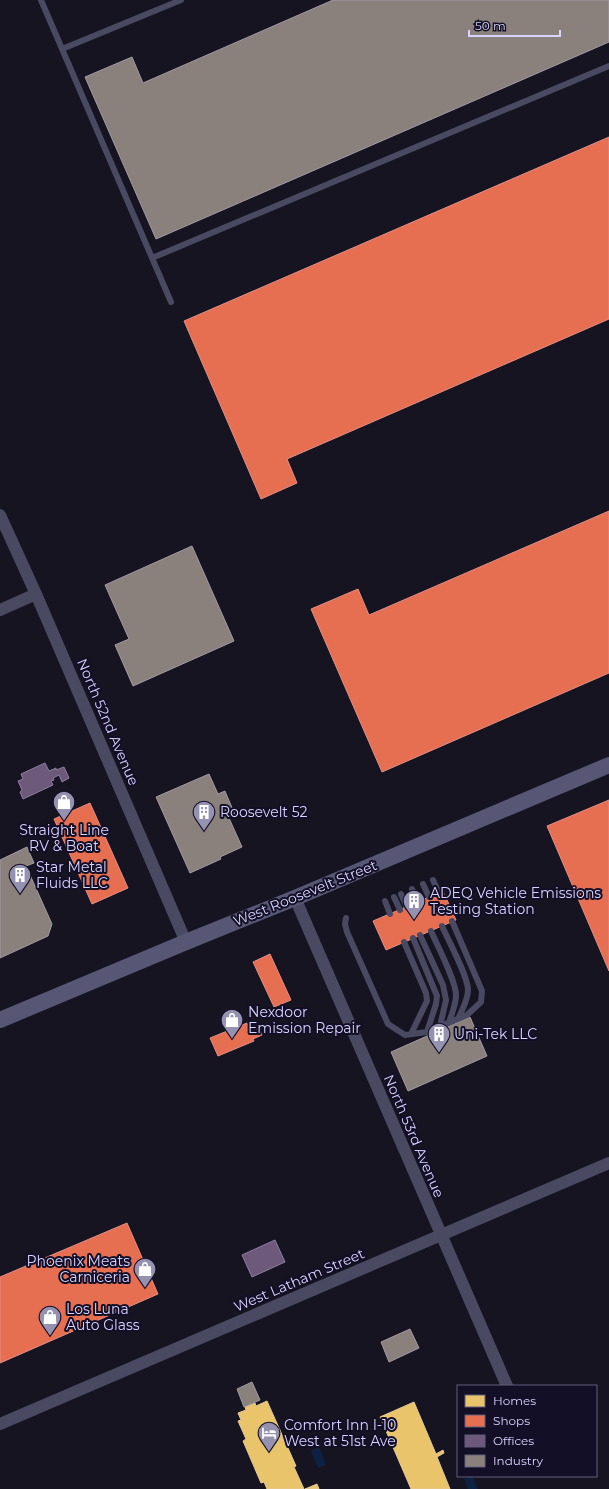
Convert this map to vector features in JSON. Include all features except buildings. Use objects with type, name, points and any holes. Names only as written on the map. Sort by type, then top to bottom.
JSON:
[{"type":"street","name":"North 52nd Avenue","points":[[0,515],[36,594],[186,942]]},
{"type":"street","points":[[0,610],[36,594]]},
{"type":"street","name":"West Roosevelt Street","points":[[0,1020],[295,898],[609,765]]},
{"type":"street","name":"North 53rd Avenue","points":[[295,898],[507,1385]]},
{"type":"street","name":"West Latham Street","points":[[0,1424],[609,1163]]},
{"type":"lane","points":[[41,0],[171,302]]},
{"type":"lane","points":[[62,49],[180,0]]},
{"type":"lane","points":[[152,258],[609,66]]},
{"type":"lane","points":[[433,880],[440,893]]},
{"type":"lane","points":[[423,884],[429,897]]},
{"type":"lane","points":[[412,889],[418,902]]},
{"type":"lane","points":[[401,894],[407,907]]},
{"type":"lane","points":[[394,897],[400,910]]},
{"type":"lane","points":[[385,901],[390,914]]},
{"type":"lane","points":[[346,918],[345,924],[347,932],[388,1024],[405,1035],[427,1032],[458,1019],[467,1015],[481,1002],[482,991],[452,922]]},
{"type":"lane","points":[[442,926],[466,979],[468,990],[465,1004],[458,1019]]},
{"type":"lane","points":[[430,931],[454,983],[456,994],[455,1005],[449,1022]]},
{"type":"lane","points":[[420,935],[443,985],[446,1000],[440,1026]]},
{"type":"lane","points":[[413,938],[437,996],[427,1032]]},
{"type":"lane","points":[[404,942],[426,993],[427,1001],[411,1034]]},
{"type":"water","points":[[319,1447],[326,1465],[318,1468],[311,1451]]},
{"type":"water","points":[[472,1477],[478,1489],[468,1489],[464,1479]]},
{"type":"place","name":"Straight Line RV & Boat","points":[[64,822]]},
{"type":"place","name":"Roosevelt 52","points":[[204,832]]},
{"type":"place","name":"Star Metal Fluids LLC","points":[[20,894]]},
{"type":"place","name":"ADEQ Vehicle Emissions Testing Station","points":[[414,920]]},
{"type":"place","name":"Nexdoor Emission Repair","points":[[232,1040]]},
{"type":"place","name":"Uni-Tek LLC","points":[[439,1054]]},
{"type":"place","name":"Phoenix Meats Carniceria","points":[[145,1288]]},
{"type":"place","name":"Los Luna Auto Glass","points":[[50,1336]]},
{"type":"place","name":"Comfort Inn I-10 West at 51st Ave","points":[[269,1452]]}]
